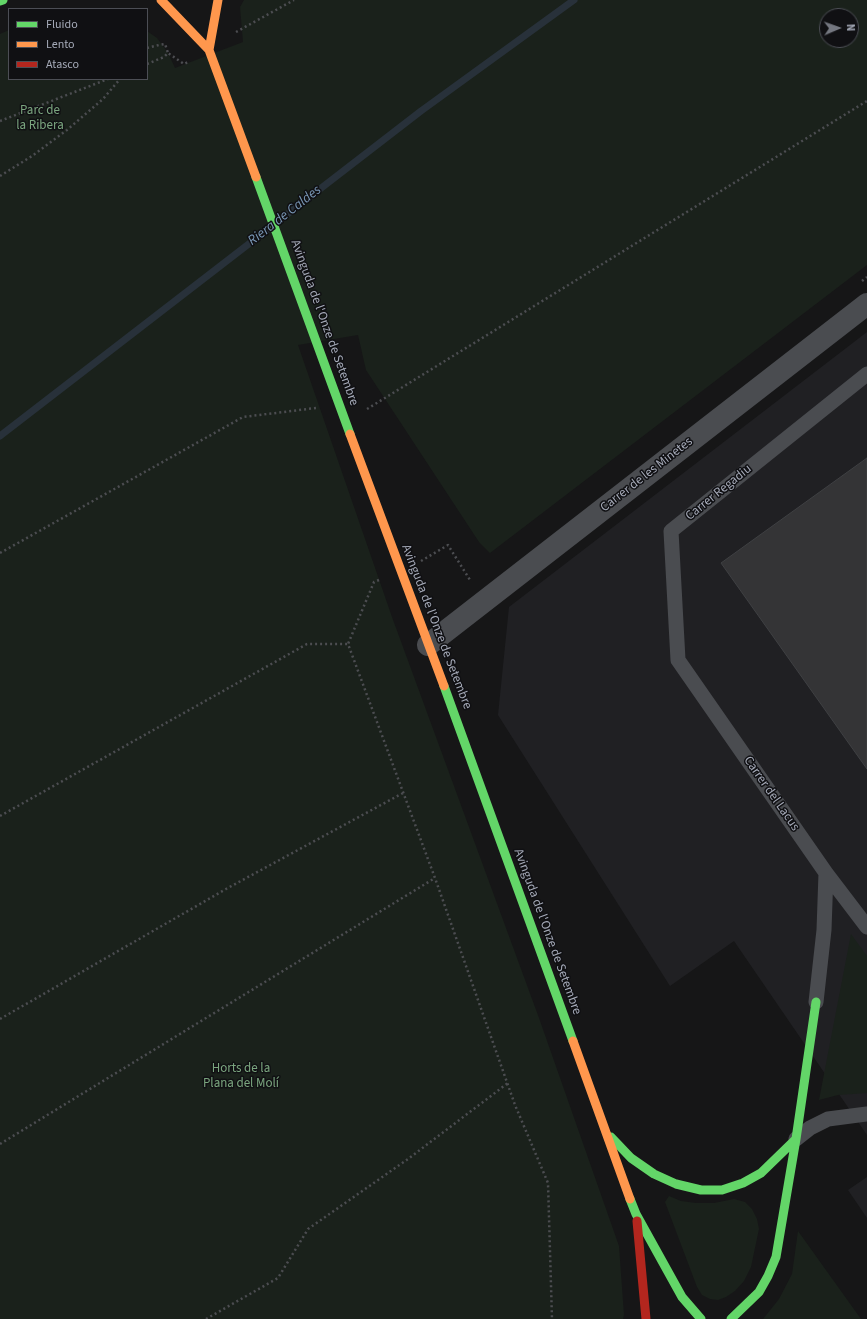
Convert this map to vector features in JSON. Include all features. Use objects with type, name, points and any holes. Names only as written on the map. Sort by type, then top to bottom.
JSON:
[{"type":"main road","name":"Avinguda de l'Onze de Setembre","points":[[161,0],[209,50],[461,731],[636,1214],[682,1297],[701,1319]]},
{"type":"main road","points":[[209,50],[218,0]]},
{"type":"main road","points":[[731,1319],[759,1292],[776,1257],[796,1139],[816,1002]]},
{"type":"main road","points":[[605,1130],[631,1158],[654,1174],[676,1184],[701,1190],[722,1190],[743,1183],[761,1173],[796,1139]]},
{"type":"main road","name":"Avinguda de l'Onze de Setembre","points":[[636,1214],[646,1319]]},
{"type":"street","name":"Carrer de les Minetes","points":[[428,645],[867,304]]},
{"type":"lane","name":"Carrer Regadiu","points":[[678,660],[671,531],[867,374]]},
{"type":"lane","name":"Carrer del Lacus","points":[[678,660],[826,873],[867,927]]},
{"type":"lane","points":[[816,1002],[824,930],[826,873]]},
{"type":"lane","points":[[796,1139],[810,1128],[828,1119],[867,1114]]},
{"type":"path","points":[[233,34],[294,0]]},
{"type":"path","points":[[148,48],[165,44],[168,54]]},
{"type":"path","points":[[0,121],[105,80]]},
{"type":"path","points":[[0,176],[32,156],[67,130],[103,99],[119,80]]},
{"type":"path","points":[[346,422],[867,101]]},
{"type":"path","points":[[861,282],[867,277]]},
{"type":"path","points":[[0,553],[243,417],[340,406]]},
{"type":"path","points":[[402,574],[448,545],[470,580],[476,576]]},
{"type":"path","points":[[374,582],[348,644],[435,878],[515,1105],[548,1184],[552,1319]]},
{"type":"path","points":[[0,816],[307,644],[348,644]]},
{"type":"path","points":[[0,1019],[226,889],[403,793]]},
{"type":"path","points":[[0,1144],[435,878]]},
{"type":"path","points":[[206,1319],[278,1278],[308,1229],[408,1159],[508,1083]]},
{"type":"shaded area","points":[[867,332],[867,1135],[734,941],[670,986],[498,715],[509,607]]},
{"type":"shaded area","points":[[867,1177],[867,1218],[848,1190]]},
{"type":"green space","points":[[244,0],[867,0],[867,265],[490,553],[479,542],[366,370],[358,335],[298,345],[392,617],[539,1018],[619,1246],[624,1315],[623,1319],[0,1319],[0,34],[8,30],[8,80],[148,80],[148,32],[157,38],[168,53],[175,68],[243,42],[240,7]]},
{"type":"green space","points":[[851,934],[867,956],[867,1093],[838,1095],[819,1100]]},
{"type":"green space","points":[[669,1196],[681,1201],[696,1203],[714,1203],[734,1199],[745,1202],[752,1209],[757,1219],[759,1229],[751,1267],[744,1281],[735,1291],[726,1297],[718,1300],[710,1299],[702,1295],[697,1287],[665,1202]]},
{"type":"green space","points":[[798,1231],[861,1319],[763,1319],[779,1299],[792,1274]]},
{"type":"building","points":[[867,458],[867,769],[721,563]]},
{"type":"waterway","name":"Riera de Caldes","points":[[0,436],[421,111],[574,0]]},
{"type":"traffic: fast","points":[[256,177],[350,434]]},
{"type":"traffic: fast","points":[[444,686],[573,1041]]},
{"type":"traffic: fast","points":[[731,1319],[759,1292],[776,1257],[796,1139],[816,1002]]},
{"type":"traffic: fast","points":[[611,1137],[631,1158],[654,1174],[676,1184],[701,1190],[722,1190],[743,1183],[761,1173],[796,1139]]},
{"type":"traffic: fast","points":[[630,1199],[636,1214],[682,1297],[701,1319]]},
{"type":"traffic: slow","points":[[161,0],[209,50],[256,177]]},
{"type":"traffic: slow","points":[[209,50],[218,0]]},
{"type":"traffic: slow","points":[[350,434],[444,686]]},
{"type":"traffic: slow","points":[[573,1041],[630,1199]]},
{"type":"traffic: jam","points":[[637,1221],[646,1319]]},
{"type":"park label","name":"Parc de la Ribera","points":[[40,118]]},
{"type":"park label","name":"Horts de la Plana del Molí","points":[[241,1076]]}]
